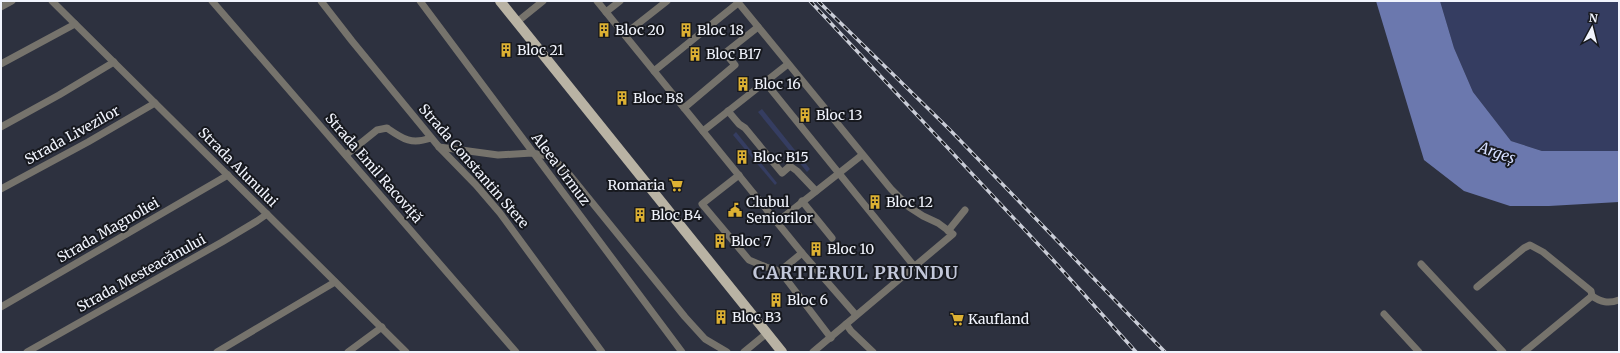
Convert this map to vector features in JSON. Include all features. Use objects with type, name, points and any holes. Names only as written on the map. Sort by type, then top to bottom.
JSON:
[{"type":"main road","points":[[500,1],[782,352]]},
{"type":"street","points":[[1,7],[12,1]]},
{"type":"street","name":"Strada Alunului","points":[[52,1],[406,352]]},
{"type":"street","name":"Strada Emil Racoviță","points":[[212,1],[516,352]]},
{"type":"street","name":"Strada Constantin Stere","points":[[322,1],[352,41],[431,138],[476,185],[500,213],[602,352]]},
{"type":"street","name":"Aleea Urmuz","points":[[420,1],[682,352]]},
{"type":"street","points":[[516,22],[543,1]]},
{"type":"street","points":[[597,1],[802,253],[856,315]]},
{"type":"street","points":[[606,12],[620,1]]},
{"type":"street","points":[[624,34],[667,1]]},
{"type":"street","points":[[654,71],[738,2],[891,189],[909,207],[938,223],[953,234],[813,352]]},
{"type":"street","points":[[1,64],[75,24]]},
{"type":"street","points":[[684,108],[735,65],[725,53],[758,27]]},
{"type":"street","points":[[1,127],[114,62]]},
{"type":"street","points":[[703,131],[788,64]]},
{"type":"street","points":[[765,82],[914,266]]},
{"type":"street","name":"Strada Livezilor","points":[[1,189],[94,139],[155,103]]},
{"type":"street","points":[[728,111],[739,124],[745,128],[782,173],[790,166],[798,171],[816,191]]},
{"type":"street","points":[[346,155],[382,127],[387,128],[410,141],[421,142],[431,138]]},
{"type":"street","points":[[439,147],[498,155],[532,153],[548,156],[564,168],[685,317],[705,339],[727,352]]},
{"type":"street","points":[[777,222],[862,155]]},
{"type":"street","name":"Strada Magnoliei","points":[[1,307],[228,175]]},
{"type":"street","points":[[739,175],[702,204],[749,260],[766,267],[780,270],[831,338]]},
{"type":"street","points":[[802,202],[832,238]]},
{"type":"street","points":[[948,231],[965,210]]},
{"type":"street","name":"Strada Mesteacănului","points":[[26,352],[216,246],[267,214]]},
{"type":"street","points":[[1477,287],[1524,248],[1530,245],[1543,252],[1590,291],[1592,296],[1600,302],[1611,303],[1619,300]]},
{"type":"street","points":[[780,270],[802,253]]},
{"type":"street","points":[[1420,264],[1503,352]]},
{"type":"street","points":[[217,352],[335,282]]},
{"type":"street","points":[[1524,352],[1592,296]]},
{"type":"street","points":[[1384,314],[1419,352]]},
{"type":"street","points":[[846,324],[851,331],[873,352]]},
{"type":"street","points":[[348,352],[382,327]]},
{"type":"street","points":[[744,352],[767,334]]},
{"type":"shaded area","points":[[1440,1],[1619,1],[1619,151],[1542,151],[1511,141],[1473,92],[1454,48]]},
{"type":"shaded area","points":[[762,109],[810,169],[807,172],[758,112]]},
{"type":"shaded area","points":[[736,132],[777,183],[775,185],[733,135]]},
{"type":"water","name":"Argeș","points":[[1376,1],[1440,1],[1454,48],[1473,92],[1511,141],[1542,151],[1619,151],[1619,202],[1549,206],[1510,206],[1464,191],[1424,160]]},
{"type":"railway","points":[[810,1],[1053,260],[1136,352]]},
{"type":"railway","points":[[818,1],[949,129],[1165,352]]},
{"type":"place","name":"Bloc 20","points":[[604,30]]},
{"type":"place","name":"Bloc 18","points":[[686,30]]},
{"type":"place","name":"Bloc 21","points":[[506,50]]},
{"type":"place","name":"Bloc B17","points":[[695,54]]},
{"type":"place","name":"Bloc 16","points":[[743,84]]},
{"type":"place","name":"Bloc B8","points":[[622,98]]},
{"type":"place","name":"Bloc 13","points":[[805,115]]},
{"type":"place","name":"Bloc B15","points":[[742,157]]},
{"type":"place","name":"Romaria","points":[[676,185]]},
{"type":"place","name":"Bloc 12","points":[[875,202]]},
{"type":"place","name":"Clubul Seniorilor","points":[[735,210]]},
{"type":"place","name":"Bloc B4","points":[[640,215]]},
{"type":"place","name":"Bloc 7","points":[[720,241]]},
{"type":"place","name":"Bloc 10","points":[[816,249]]},
{"type":"place","name":"Bloc 6","points":[[776,300]]},
{"type":"place","name":"Bloc B3","points":[[721,317]]},
{"type":"place","name":"Kaufland","points":[[957,319]]},
{"type":"district","name":"CARTIERUL PRUNDU","points":[[856,273]]}]
